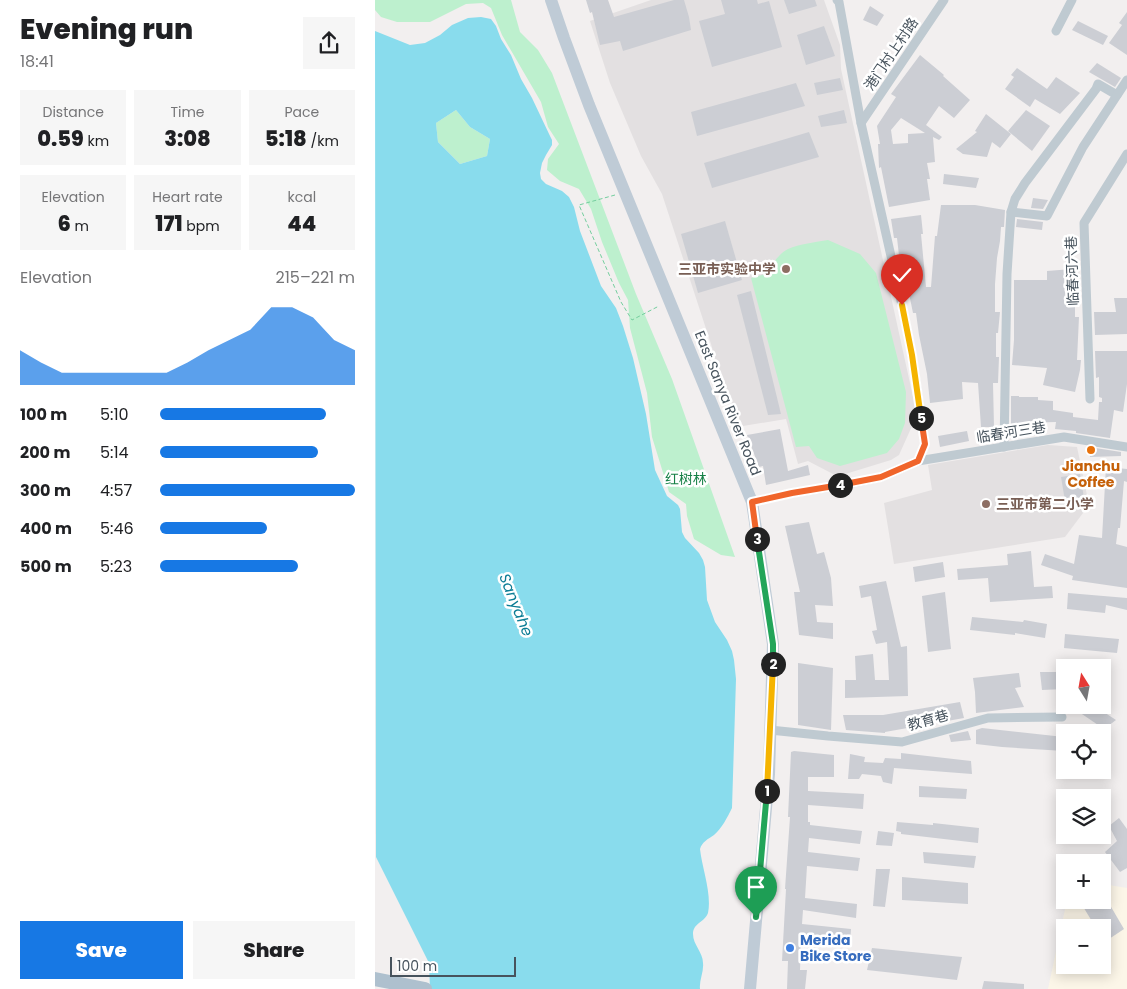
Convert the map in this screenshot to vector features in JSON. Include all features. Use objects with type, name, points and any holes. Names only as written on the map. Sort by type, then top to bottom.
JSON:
[{"type":"main road","points":[[375,980],[421,988]]},
{"type":"street","name":"East Sanya River Road","points":[[551,0],[586,97],[752,502],[773,644],[769,774],[750,989]]},
{"type":"street","points":[[837,0],[839,2],[861,123],[912,355],[925,444],[918,461]]},
{"type":"street","name":"港门村上村路","points":[[861,123],[944,0]]},
{"type":"street","points":[[1056,31],[1072,0]]},
{"type":"street","points":[[1011,212],[1047,216],[1083,146],[1127,80]]},
{"type":"street","points":[[1004,447],[1007,274],[1011,212],[1015,199],[1099,84],[1117,95]]},
{"type":"street","name":"临春河六巷","points":[[1090,399],[1084,223],[1127,154]]},
{"type":"street","name":"临春河三巷","points":[[752,502],[881,477],[918,461],[1064,437],[1127,447]]},
{"type":"street","name":"教育巷","points":[[770,730],[902,742],[988,718],[1063,717]]},
{"type":"path","points":[[625,192],[579,205],[621,302],[632,320],[670,301]]},
{"type":"shaded area","name":"三亚市实验中学","points":[[651,0],[824,0],[840,45],[841,69],[917,415],[899,455],[891,460],[842,475],[833,474],[808,461],[798,464],[786,419],[743,426],[724,389],[662,194],[641,156],[610,83],[590,21]]},
{"type":"shaded area","name":"三亚市第二小学","points":[[1048,445],[1077,447],[1089,505],[1065,537],[894,564],[884,503],[932,490],[928,465]]},
{"type":"shaded area","points":[[1111,885],[1127,888],[1127,989],[1048,989],[1056,952],[1056,974],[1111,974],[1111,919],[1063,919],[1065,909],[1111,909]]},
{"type":"green space","name":"红树林","points":[[375,0],[511,0],[520,32],[538,50],[552,73],[636,294],[672,379],[735,557],[721,555],[694,539],[687,516],[686,504],[669,492],[652,437],[647,393],[630,328],[628,300],[602,242],[591,209],[579,189],[560,181],[547,170],[548,159],[559,144],[548,127],[541,102],[502,35],[491,8],[483,3],[466,4],[430,22],[397,22],[381,17],[375,10]]},
{"type":"green space","points":[[456,110],[470,127],[490,139],[487,156],[460,164],[438,142],[436,123]]},
{"type":"green space","points":[[828,240],[860,254],[876,273],[906,392],[905,423],[899,439],[887,453],[840,466],[817,458],[809,446],[796,447],[751,278],[766,274],[778,257],[788,249],[802,244]]},
{"type":"water","name":"Sanyahe","points":[[481,17],[491,19],[496,26],[552,140],[552,145],[542,163],[541,179],[546,184],[562,191],[569,197],[601,286],[616,308],[633,358],[646,414],[655,470],[667,496],[680,509],[682,532],[685,538],[703,560],[707,600],[715,622],[732,651],[736,679],[732,808],[719,829],[700,849],[708,889],[709,906],[708,913],[695,927],[693,934],[703,959],[700,989],[430,989],[429,963],[376,857],[375,31],[410,45],[425,43],[440,35],[452,25],[468,18]],"holes":[[[456,110],[470,127],[490,139],[487,156],[460,164],[438,142],[436,123]]]},
{"type":"building","points":[[586,0],[608,0],[614,17],[674,0],[684,0],[691,30],[623,51],[620,41],[600,45],[592,12],[590,13]]},
{"type":"building","points":[[721,0],[757,0],[758,4],[769,1],[782,47],[712,67],[699,21],[725,14]]},
{"type":"building","points":[[784,0],[815,0],[817,6],[789,14]]},
{"type":"building","points":[[870,6],[884,15],[877,26],[863,20]]},
{"type":"building","points":[[1127,12],[1127,55],[1109,43],[1122,25],[1119,23]]},
{"type":"building","points":[[1078,21],[1108,36],[1103,45],[1072,30]]},
{"type":"building","points":[[824,26],[835,56],[806,65],[797,35]]},
{"type":"building","points":[[920,55],[970,100],[954,118],[939,106],[926,125],[942,137],[939,140],[933,137],[935,162],[927,163],[930,179],[927,179],[930,200],[889,207],[881,167],[879,168],[878,144],[880,144],[877,126],[896,97],[891,94]],"holes":[[[901,118],[925,133],[908,134],[908,143],[893,144],[891,130]]]},
{"type":"building","points":[[1097,63],[1121,78],[1115,87],[1089,72]]},
{"type":"building","points":[[1017,68],[1047,89],[1056,77],[1080,93],[1060,114],[1035,99],[1030,107],[1005,89],[1014,77],[1011,75]]},
{"type":"building","points":[[840,78],[843,90],[817,95],[814,83]]},
{"type":"building","points":[[796,83],[805,106],[697,136],[691,112]]},
{"type":"building","points":[[844,110],[847,123],[821,127],[818,116]]},
{"type":"building","points":[[1026,110],[1050,126],[1032,151],[1008,131]]},
{"type":"building","points":[[986,114],[1011,134],[1000,148],[992,142],[987,157],[963,154],[956,149],[977,132],[975,131]]},
{"type":"building","points":[[809,132],[819,157],[712,188],[704,163]]},
{"type":"building","points":[[944,174],[979,178],[976,188],[943,184]]},
{"type":"building","points":[[1033,198],[1048,200],[1043,209],[1031,208]]},
{"type":"building","points":[[941,205],[975,205],[1005,210],[1004,227],[1001,227],[995,284],[995,312],[1000,312],[998,333],[996,333],[996,357],[999,357],[998,383],[993,383],[994,427],[981,427],[978,383],[962,382],[963,399],[930,403],[916,313],[913,313],[903,264],[900,264],[897,238],[894,238],[891,219],[921,215],[926,287],[931,287],[935,236],[937,236]]},
{"type":"building","points":[[1017,219],[1043,222],[1042,230],[1016,227]]},
{"type":"building","points":[[725,221],[742,280],[698,293],[681,234]]},
{"type":"building","points":[[1072,269],[1075,317],[1079,317],[1077,360],[1081,360],[1075,392],[1043,385],[1047,368],[1012,365],[1014,280],[1047,280],[1047,271]]},
{"type":"building","points":[[751,291],[781,414],[768,415],[737,295]]},
{"type":"building","points":[[1114,298],[1127,298],[1127,334],[1095,335],[1094,312],[1116,312]]},
{"type":"building","points":[[1095,351],[1127,351],[1127,384],[1123,412],[1114,410],[1110,438],[1055,429],[1056,422],[1020,423],[1020,429],[1011,428],[1011,396],[1038,397],[1038,400],[1053,401],[1053,410],[1073,413],[1073,417],[1098,420],[1099,402],[1102,402],[1102,398],[1099,397],[1099,377],[1096,378]]},
{"type":"building","points":[[780,429],[788,471],[808,465],[810,475],[766,485],[763,466],[759,467],[747,435]]},
{"type":"building","points":[[967,431],[969,441],[940,447],[938,436]]},
{"type":"building","points":[[1089,447],[1121,452],[1121,456],[1090,457]]},
{"type":"building","points":[[1106,467],[1127,469],[1127,482],[1124,481],[1120,528],[1118,528],[1116,544],[1127,547],[1127,588],[1072,580],[1073,576],[1041,565],[1045,554],[1074,564],[1079,535],[1102,538]]},
{"type":"building","points":[[1080,474],[1084,498],[1065,501],[1061,477]]},
{"type":"building","points":[[809,522],[817,554],[824,552],[831,578],[833,606],[815,605],[817,622],[833,623],[833,639],[799,635],[794,592],[800,592],[785,526]]},
{"type":"building","points":[[1031,551],[1034,587],[1052,586],[1053,598],[990,602],[988,578],[958,580],[957,569],[1008,565],[1007,554]]},
{"type":"building","points":[[943,562],[945,577],[915,582],[913,567]]},
{"type":"building","points":[[886,581],[901,647],[907,646],[908,696],[845,698],[845,680],[856,680],[855,656],[873,654],[875,680],[889,680],[887,642],[876,644],[872,631],[877,630],[871,596],[861,598],[859,586]]},
{"type":"building","points":[[945,592],[951,649],[928,652],[922,596]]},
{"type":"building","points":[[1068,593],[1127,598],[1127,610],[1106,605],[1105,613],[1067,609]]},
{"type":"building","points":[[972,617],[1023,622],[1024,620],[1047,624],[1045,638],[1015,633],[1015,635],[970,630]]},
{"type":"building","points":[[1065,634],[1119,639],[1117,653],[1064,648]]},
{"type":"building","points":[[798,663],[833,668],[831,730],[798,725]]},
{"type":"building","points":[[1040,672],[1056,672],[1056,689],[1042,690]]},
{"type":"building","points":[[1019,673],[1021,687],[1015,688],[1024,707],[976,713],[973,678]]},
{"type":"building","points":[[960,702],[964,718],[885,733],[846,730],[843,715],[883,715]]},
{"type":"building","points":[[1082,714],[1107,714],[1116,720],[1111,724],[1097,724]]},
{"type":"building","points":[[982,728],[1056,736],[1056,750],[976,744],[976,730]]},
{"type":"building","points":[[968,731],[971,740],[951,742],[949,735]]},
{"type":"building","points":[[791,752],[834,755],[834,777],[808,777],[808,791],[864,794],[863,809],[808,805],[808,822],[810,822],[810,825],[862,831],[860,844],[809,838],[808,852],[860,858],[858,871],[807,866],[805,898],[857,904],[856,918],[803,910],[802,924],[851,929],[850,945],[801,941],[800,970],[807,970],[805,989],[787,989],[788,961],[782,961],[790,817],[788,817]]},
{"type":"building","points":[[901,753],[971,761],[972,774],[894,768],[892,784],[883,782],[881,776],[862,774],[859,779],[848,779],[850,754],[865,757],[864,762],[883,763],[885,758],[901,759]]},
{"type":"building","points":[[919,786],[967,789],[966,799],[919,797]]},
{"type":"building","points":[[1119,818],[1127,829],[1127,868],[1120,872],[1111,860],[1111,854],[1105,852],[1117,841],[1111,830],[1111,824]]},
{"type":"building","points":[[897,822],[933,825],[933,823],[979,828],[978,843],[901,834],[901,832],[896,831]]},
{"type":"building","points":[[878,831],[894,833],[892,846],[876,845]]},
{"type":"building","points":[[923,852],[976,856],[974,868],[924,863]]},
{"type":"building","points":[[876,869],[890,869],[885,907],[873,906]]},
{"type":"building","points":[[902,877],[968,883],[968,904],[902,900]]},
{"type":"building","points":[[1111,907],[1124,929],[1111,938],[1111,919],[1091,919],[1084,909],[1111,909]]},
{"type":"building","points":[[872,948],[962,957],[957,980],[867,970]]},
{"type":"building","points":[[984,981],[1024,984],[1024,989],[982,989]]},
{"type":"place","name":"三亚市实验中学","points":[[786,269]]},
{"type":"place","name":"Jianchu Coffee","points":[[1091,450]]},
{"type":"place","name":"三亚市第二小学","points":[[986,504]]},
{"type":"place","name":"Merida Bike Store","points":[[790,948]]},
{"type":"route","points":[[756,917],[769,774],[773,644],[752,502],[881,477],[918,461],[925,444],[912,355],[902,305]]}]
